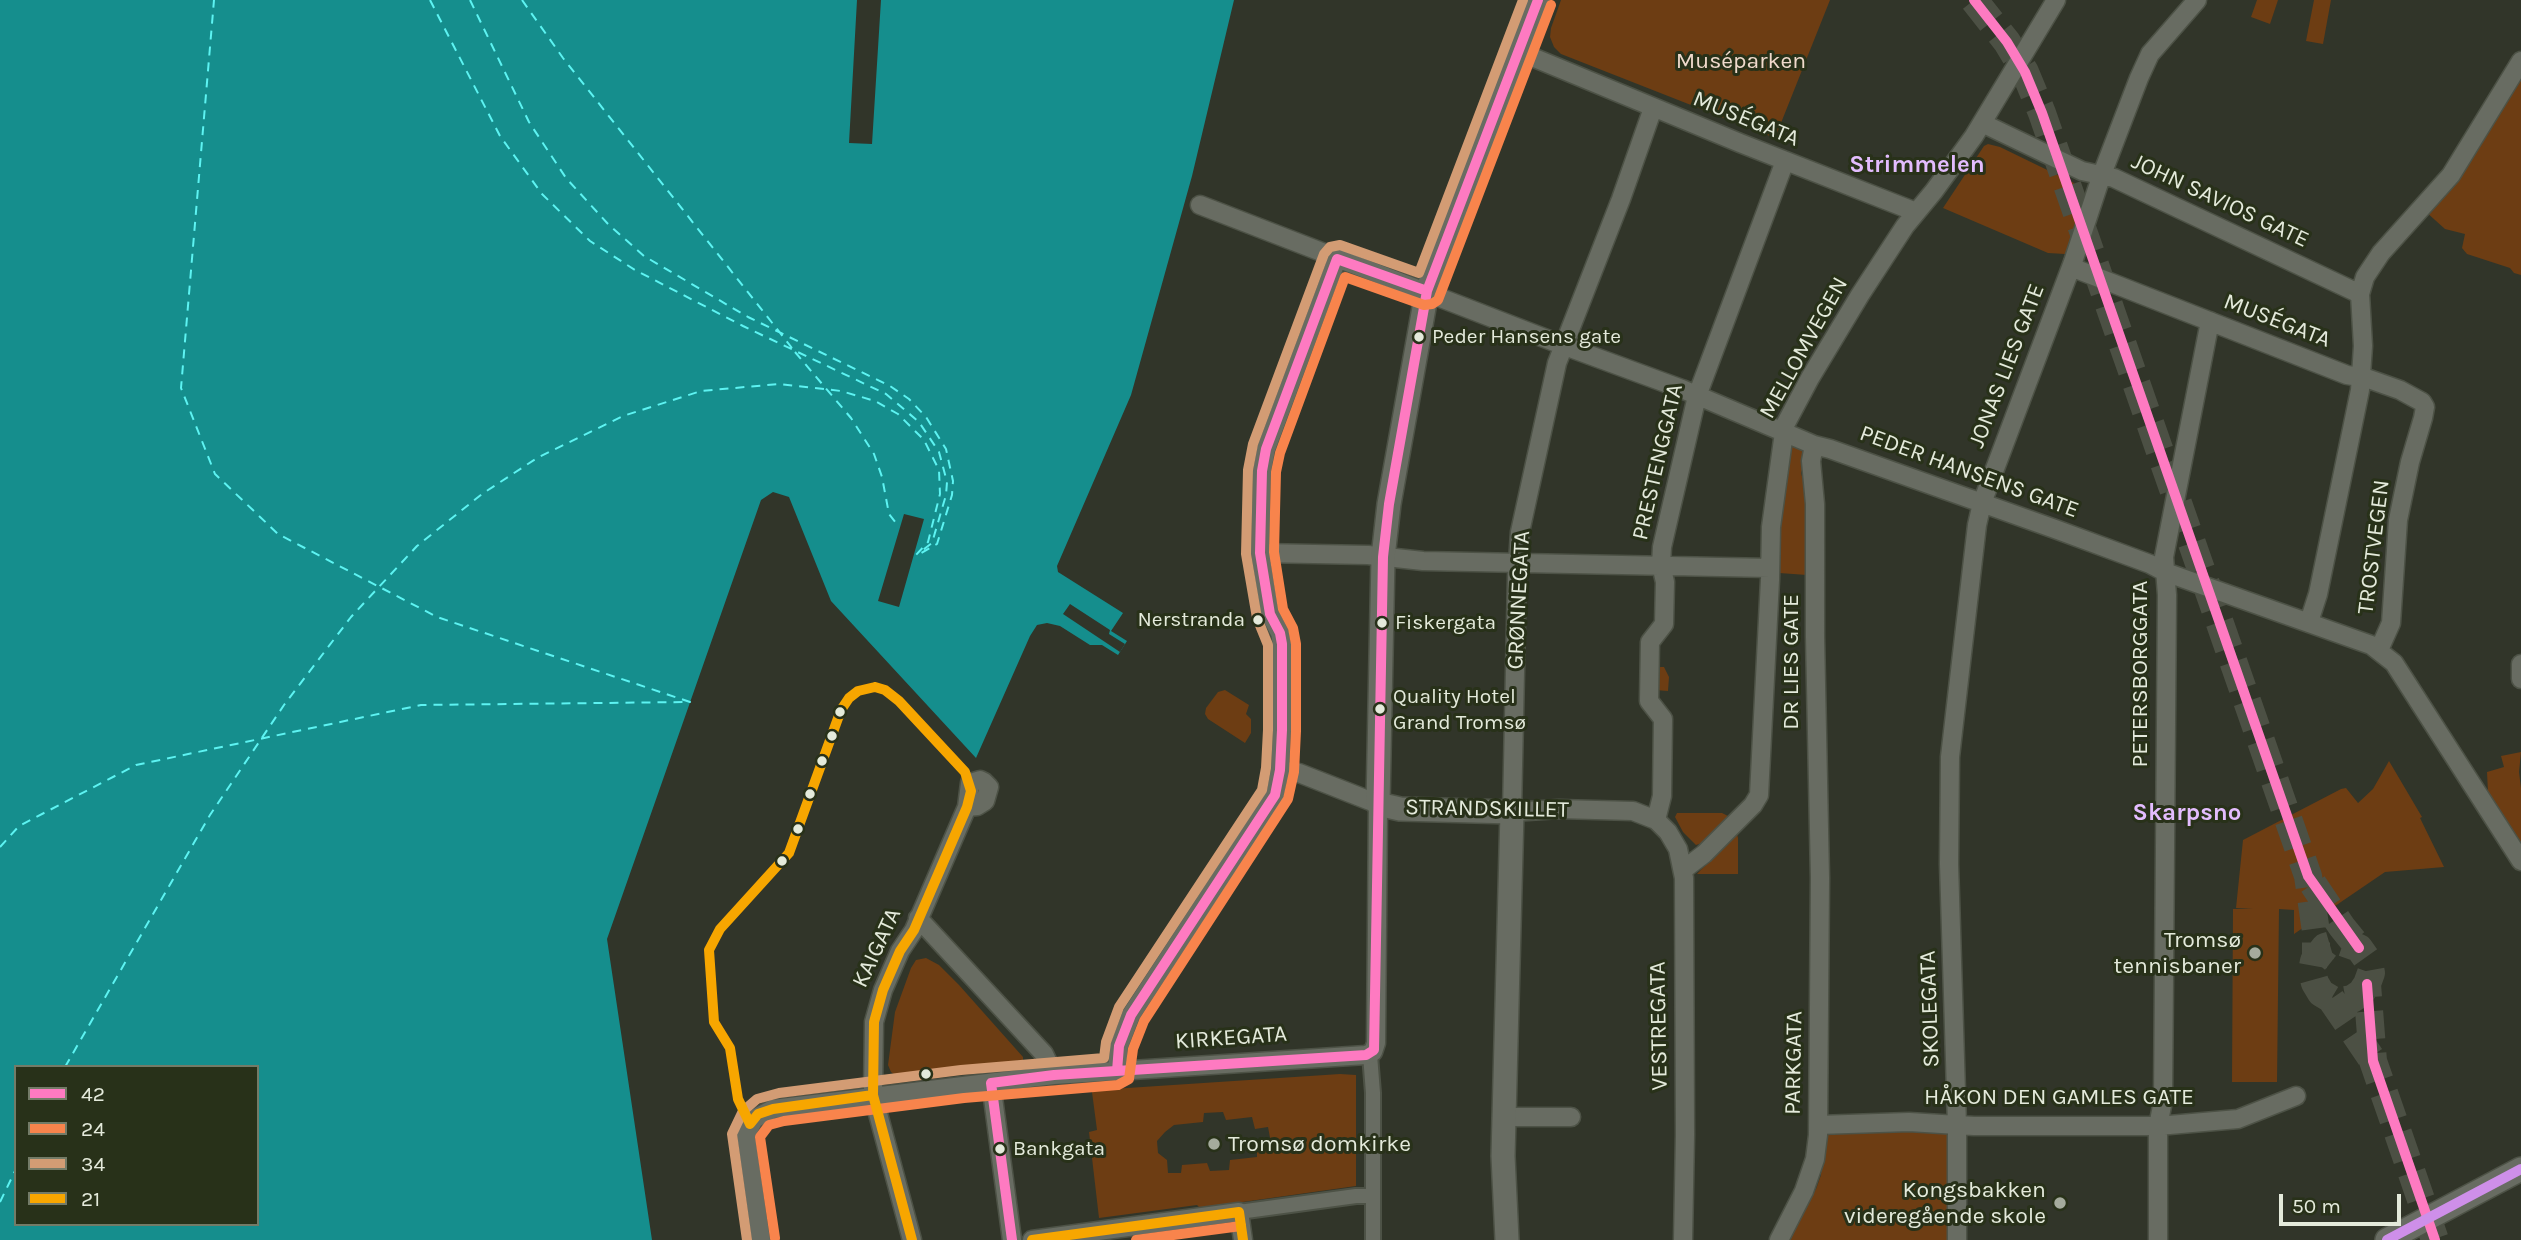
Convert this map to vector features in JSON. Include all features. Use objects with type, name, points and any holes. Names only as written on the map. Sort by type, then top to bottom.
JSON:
[{"type":"street","points":[[1373,1240],[1373,1076],[1370,1055],[1376,1043],[1383,557],[1389,505],[1427,291],[1538,0]]},
{"type":"street","name":"MELLOMVEGEN","points":[[1684,870],[1704,855],[1753,805],[1759,795],[1773,505],[1783,431],[1810,378],[1860,295],[1982,122],[2056,0]]},
{"type":"street","name":"JONAS LIES GATE","points":[[1949,777],[1972,559],[1982,503],[2071,267],[2101,177],[2150,54],[2197,0]]},
{"type":"street","name":"MUSÉGATA","points":[[1520,52],[1784,161],[1916,212]]},
{"type":"street","points":[[2309,622],[2318,594],[2358,398],[2363,346],[2360,294],[2369,269],[2456,168],[2521,61]]},
{"type":"street","name":"GRØNNEGATA","points":[[1507,1240],[1505,1117],[1520,532],[1557,363],[1653,108]]},
{"type":"street","name":"JOHN SAVIOS GATE","points":[[1982,122],[2082,171],[2114,178],[2360,294]]},
{"type":"street","name":"PRESTENGGATA","points":[[1656,820],[1662,796],[1663,719],[1649,701],[1650,642],[1664,624],[1662,547],[1697,396],[1784,161]]},
{"type":"street","name":"PEDER HANSENS GATE","points":[[1200,205],[1682,389],[1814,445],[1982,503],[2379,650]]},
{"type":"street","points":[[1117,1071],[1119,1046],[1128,1021],[1275,795],[1280,770],[1282,730],[1282,644],[1280,633],[1270,614],[1260,553],[1262,471],[1266,449],[1337,259]]},
{"type":"street","name":"MUSÉGATA","points":[[2071,267],[2347,375],[2360,377],[2417,398],[2424,407]]},
{"type":"street","name":"PETERSBORGGATA","points":[[2158,1240],[2158,1126],[2163,1101],[2167,595],[2164,557],[2210,321]]},
{"type":"street","name":"TROSTVEGEN","points":[[2379,650],[2391,623],[2398,520],[2424,407]]},
{"type":"street","name":"DR LIES GATE","points":[[1814,445],[1811,461],[1815,504],[1820,878]]},
{"type":"street","points":[[1260,553],[1423,561],[1770,568]]},
{"type":"street","points":[[2379,650],[2394,663],[2521,861]]},
{"type":"street","points":[[2521,664],[2521,679]]},
{"type":"street","name":"STRANDSKILLET","points":[[1280,770],[1400,809],[1512,812],[1549,809],[1619,810],[1633,811],[1656,820]]},
{"type":"street","name":"SKOLEGATA","points":[[1949,777],[1949,864],[1958,1125],[1957,1240]]},
{"type":"street","name":"KAIGATA","points":[[912,1240],[873,1095],[873,1032],[877,1008],[900,951],[914,930],[967,807]]},
{"type":"street","name":"VESTREGATA","points":[[1656,820],[1674,840],[1684,870],[1683,1240]]},
{"type":"street","name":"PARKGATA","points":[[1779,1240],[1800,1201],[1815,1159],[1818,1125],[1820,878]]},
{"type":"street","points":[[918,918],[1044,1054],[1054,1075]]},
{"type":"street","name":"KIRKEGATA","points":[[761,1240],[746,1135],[754,1119],[763,1112],[781,1107],[873,1095],[1054,1075],[1370,1055]]},
{"type":"street","points":[[991,1083],[1012,1240]]},
{"type":"street","name":"HÅKON DEN GAMLES GATE","points":[[1818,1125],[1909,1122],[1958,1125],[2158,1126],[2238,1119],[2296,1096]]},
{"type":"street","points":[[1505,1117],[1571,1117]]},
{"type":"street","points":[[2387,1240],[2521,1169]]},
{"type":"street","points":[[1032,1240],[1356,1196],[1373,1196]]},
{"type":"street","points":[[1239,1212],[1243,1240]]},
{"type":"green space","name":"Muséparken","points":[[1561,0],[1830,0],[1775,138],[1561,54],[1550,37]]},
{"type":"green space","points":[[2257,0],[2278,0],[2270,24],[2251,17]]},
{"type":"green space","points":[[2314,0],[2331,0],[2323,44],[2306,41]]},
{"type":"green space","points":[[2521,72],[2521,275],[2510,268],[2467,254],[2462,248],[2465,234],[2445,229],[2425,211]]},
{"type":"green space","points":[[1988,144],[2000,147],[2074,183],[2083,204],[2065,254],[2048,253],[1943,208],[1984,146]]},
{"type":"green space","points":[[1790,445],[1798,445],[1806,458],[1801,473],[1804,484],[1808,487],[1807,575],[1779,573],[1778,517]]},
{"type":"green space","points":[[1655,667],[1664,667],[1669,677],[1668,691],[1655,690]]},
{"type":"green space","points":[[1225,690],[1249,705],[1246,714],[1251,719],[1251,733],[1245,743],[1208,719],[1205,714],[1206,708],[1218,692]]},
{"type":"green space","points":[[2521,752],[2521,846],[2488,792],[2487,772],[2504,767],[2501,756]]},
{"type":"green space","points":[[2389,761],[2422,817],[2420,818],[2444,867],[2385,872],[2294,934],[2294,910],[2279,909],[2277,1082],[2232,1082],[2233,909],[2253,909],[2236,908],[2243,840],[2341,789],[2346,788],[2358,803],[2373,789]]},
{"type":"green space","points":[[1677,813],[1722,813],[1728,816],[1702,843],[1696,845],[1683,832],[1675,817]]},
{"type":"green space","points":[[1737,834],[1738,838],[1738,874],[1697,874]]},
{"type":"green space","points":[[926,958],[939,965],[959,985],[1023,1060],[896,1076],[891,1072],[888,1065],[895,1012],[911,968],[916,960]]},
{"type":"green space","points":[[1356,1075],[1356,1186],[1200,1208],[1197,1205],[1099,1218],[1089,1132],[1097,1130],[1092,1092]],"holes":[[[1223,1112],[1226,1120],[1252,1117],[1255,1129],[1268,1127],[1271,1143],[1257,1146],[1257,1157],[1230,1160],[1229,1170],[1210,1171],[1207,1163],[1182,1165],[1181,1173],[1168,1173],[1167,1160],[1158,1153],[1157,1141],[1165,1132],[1174,1125],[1203,1122],[1204,1113]]]},
{"type":"green space","points":[[1838,1129],[1946,1130],[1949,1136],[1949,1240],[1786,1240],[1816,1189],[1821,1175],[1822,1142],[1828,1133]]},
{"type":"water","points":[[0,0],[1234,0],[1192,176],[1131,395],[1057,566],[1058,572],[1123,613],[1111,631],[1127,641],[1118,655],[1102,645],[1090,645],[1060,626],[1047,623],[1037,625],[976,758],[831,601],[789,497],[773,492],[761,500],[607,939],[652,1240],[0,1240]]},
{"type":"pier","points":[[857,0],[881,0],[872,144],[849,143]]},
{"type":"pier","points":[[904,514],[924,519],[899,607],[878,601]]},
{"type":"pier","points":[[1070,604],[1110,630],[1109,634],[1125,644],[1120,652],[1063,614]]},
{"type":"ferry route","points":[[0,847],[19,826],[136,765],[421,705],[690,702],[437,617],[278,534],[215,474],[181,388],[214,0]]},
{"type":"ferry route","points":[[430,0],[500,136],[542,194],[590,241],[635,270],[743,326],[886,394],[919,422],[939,452],[947,482],[946,495],[932,543],[920,552]]},
{"type":"ferry route","points":[[470,0],[529,122],[566,178],[608,224],[644,256],[748,317],[890,386],[909,399],[926,417],[946,449],[953,481],[952,495],[937,544],[918,555]]},
{"type":"ferry route","points":[[522,0],[563,58],[792,348]]},
{"type":"ferry route","points":[[795,352],[851,418],[874,454],[882,477],[889,514],[896,523]]},
{"type":"ferry route","points":[[66,1065],[210,815],[284,705],[351,617],[417,546],[482,494],[537,458],[623,416],[701,391],[779,384],[841,391],[875,401],[898,414],[924,440],[939,470],[940,494],[928,542],[914,557]]},
{"type":"ferry route","points":[[0,1202],[14,1173]]},
{"type":"tunnel","points":[[1974,0],[2007,42],[2025,72],[2042,113],[2308,876],[2316,932],[2316,956]]},
{"type":"tunnel","points":[[2313,884],[2359,948]]},
{"type":"tunnel","points":[[2367,984],[2361,993],[2352,999],[2331,999],[2321,993],[2315,983],[2312,972],[2314,961],[2325,947],[2342,942],[2359,948],[2369,962],[2371,973],[2367,984],[2373,1061],[2435,1240]]},
{"type":"tunnel","points":[[2331,999],[2372,1059]]},
{"type":"transit line","name":"34","points":[[747,1240],[732,1134],[743,1111],[757,1099],[779,1093],[961,1070],[1104,1058],[1106,1042],[1119,1007],[1262,790],[1268,730],[1268,645],[1257,618],[1246,554],[1248,470],[1253,444],[1324,254],[1330,247],[1340,245],[1419,273],[1523,0]]},
{"type":"transit line","name":"42","points":[[991,1083],[1054,1075],[1366,1055],[1374,1050],[1383,557],[1389,504],[1427,291],[1538,0]]},
{"type":"transit line","name":"42","points":[[1974,0],[2007,42],[2025,72],[2042,113],[2308,876],[2359,948]]},
{"type":"transit line","name":"24","points":[[775,1238],[760,1137],[769,1125],[964,1098],[1118,1085],[1129,1079],[1133,1049],[1144,1021],[1288,799],[1294,772],[1296,644],[1293,628],[1283,609],[1274,552],[1276,472],[1280,453],[1345,277],[1424,305],[1438,300],[1551,5]]},
{"type":"transit line","name":"42","points":[[1117,1071],[1119,1046],[1131,1015],[1275,795],[1280,770],[1282,730],[1282,644],[1280,633],[1270,614],[1260,553],[1262,471],[1266,449],[1337,259],[1427,291]]},
{"type":"transit line","name":"21","points":[[875,687],[885,690],[899,701],[965,772],[971,791],[967,807],[914,930],[900,951],[883,990],[874,1022],[873,1095],[773,1109],[758,1114],[750,1124],[738,1099],[730,1048],[714,1022],[709,950],[720,929],[789,853],[841,710],[858,691],[875,687]]},
{"type":"transit line","name":"42","points":[[2367,984],[2373,1061],[2435,1240]]},
{"type":"transit line","name":"42","points":[[991,1083],[1012,1240]]},
{"type":"transit line","name":"21","points":[[873,1095],[912,1240]]},
{"type":"transit line","points":[[2387,1240],[2521,1169]]},
{"type":"transit line","name":"21","points":[[1032,1240],[1239,1212],[1243,1240]]},
{"type":"transit line","name":"24","points":[[1136,1240],[1241,1226]]},
{"type":"place","name":"Peder Hansens gate","points":[[1419,337]]},
{"type":"place","name":"Nerstranda","points":[[1258,620]]},
{"type":"place","name":"Fiskergata","points":[[1382,623]]},
{"type":"place","name":"Quality Hotel Grand Tromsø","points":[[1380,709]]},
{"type":"place","name":"Tromsø tennisbaner","points":[[2255,953]]},
{"type":"place","name":"Tromsø domkirke","points":[[1214,1144]]},
{"type":"place","name":"Bankgata","points":[[1000,1149]]},
{"type":"place","name":"Kongsbakken videregående skole","points":[[2060,1203]]},
{"type":"district","name":"Strimmelen","points":[[1917,165]]},
{"type":"district","name":"Skarpsno","points":[[2187,813]]}]
